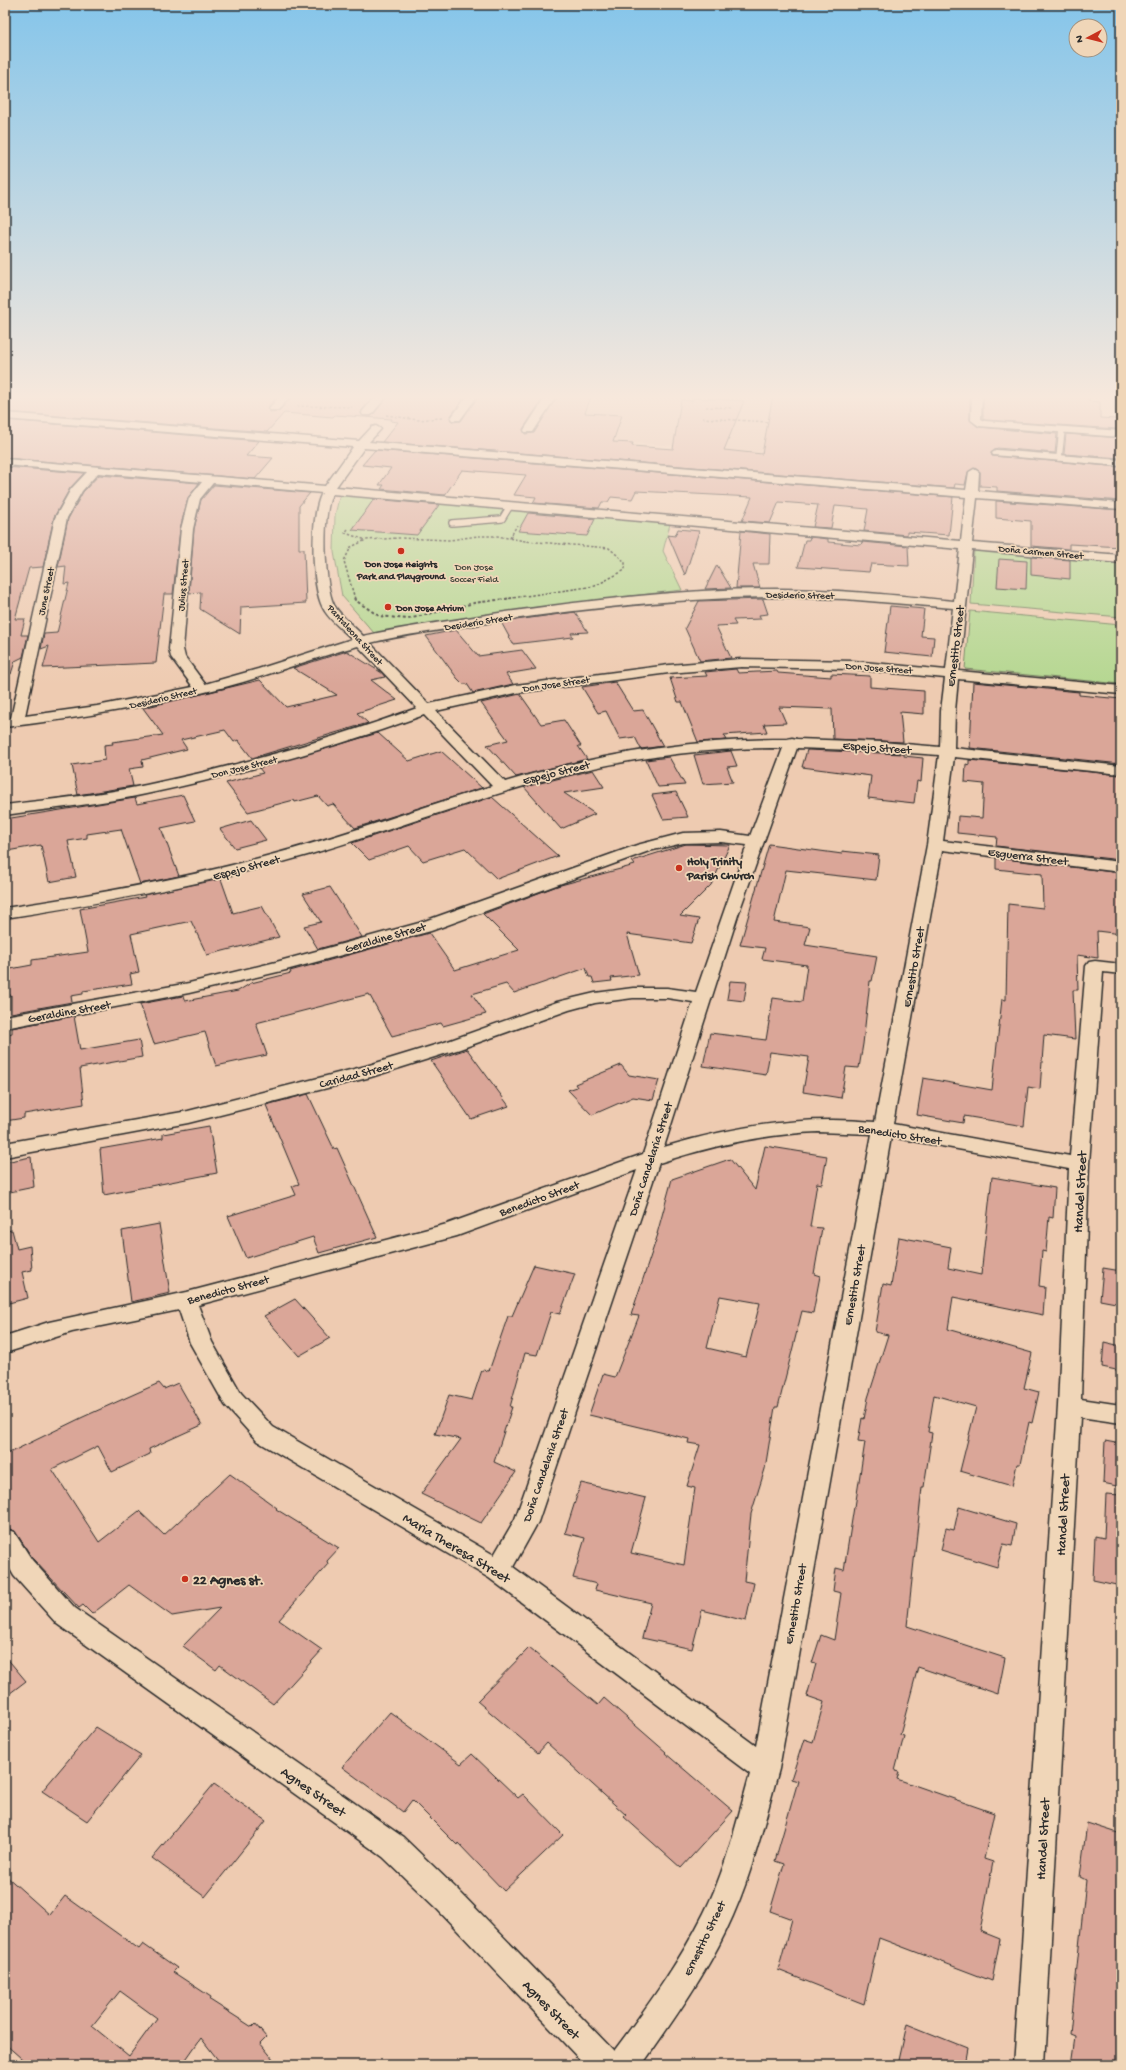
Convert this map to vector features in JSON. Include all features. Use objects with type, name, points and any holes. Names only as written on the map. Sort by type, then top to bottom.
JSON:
[{"type":"street","name":"June Street","points":[[11,723],[61,518],[76,492]]},
{"type":"street","name":"Julius Street","points":[[200,492],[195,498],[190,515],[176,649],[178,657],[201,688]]},
{"type":"street","name":"Pantaleona Street","points":[[327,492],[321,507],[320,519],[321,567],[325,599],[329,608],[501,787]]},
{"type":"street","name":"Doña Carmen Street","points":[[346,492],[1121,559]]},
{"type":"street","points":[[940,492],[1121,506]]},
{"type":"street","name":"Ernestito Street","points":[[623,2065],[680,1986],[716,1921],[739,1861],[765,1769],[935,846],[947,753],[948,711],[960,605],[964,545],[970,494]]},
{"type":"street","name":"Desiderio Street","points":[[11,723],[95,711],[151,700],[246,677],[360,641],[524,613],[620,602],[705,595],[775,593],[819,594],[960,605]]},
{"type":"street","name":"Don Jose Street","points":[[5,810],[145,790],[263,762],[350,737],[427,709],[516,689],[669,669],[741,664],[853,665],[952,673],[1121,690]]},
{"type":"street","name":"Espejo Street","points":[[5,913],[91,900],[207,877],[306,850],[501,787],[598,762],[646,754],[744,744],[792,742],[871,746],[1121,770]]},
{"type":"street","name":"Doña Candelaria Street","points":[[498,1570],[526,1522],[651,1158],[702,998],[792,742]]},
{"type":"street","name":"Geraldine Street","points":[[5,1022],[189,988],[280,966],[410,931],[643,848],[683,838],[721,837],[757,842]]},
{"type":"street","name":"Esguerra Street","points":[[935,846],[1121,867]]},
{"type":"street","name":"Handel Street","points":[[1029,2065],[1069,1406],[1079,1164],[1095,966],[1121,969]]},
{"type":"street","name":"Caridad Street","points":[[5,1150],[188,1117],[371,1071],[454,1045],[563,1006],[595,998],[633,993],[668,993],[702,998]]},
{"type":"street","name":"Benedicto Street","points":[[5,1345],[25,1337],[82,1322],[186,1300],[453,1230],[595,1177],[651,1158],[698,1144],[750,1133],[797,1127],[850,1126],[883,1129],[1079,1164]]},
{"type":"street","name":"Maria Theresa Street","points":[[186,1300],[201,1343],[232,1399],[265,1434],[498,1570],[765,1769]]},
{"type":"street","points":[[1069,1406],[1121,1414]]},
{"type":"street","name":"Agnes Street","points":[[5,1539],[23,1568],[66,1616],[393,1847],[448,1900],[606,2065]]},
{"type":"lane","points":[[452,523],[495,521],[502,519],[510,506]]},
{"type":"path","points":[[348,529],[345,533],[366,540],[399,538],[450,540],[497,536],[525,541],[609,548],[625,562],[625,570],[595,586],[474,603],[408,619],[379,616],[355,600],[344,561],[352,547],[366,540]]},
{"type":"green space","name":"Don Jose Soccer Field","points":[[340,494],[670,524],[663,551],[682,590],[531,608],[374,633],[342,596],[334,552],[335,515]]},
{"type":"green space","points":[[974,550],[1121,563],[1121,617],[971,604]]},
{"type":"green space","points":[[970,611],[1121,625],[1121,684],[965,669]]},
{"type":"building","points":[[5,492],[68,492],[54,517],[43,567],[29,568],[15,619],[25,619],[21,635],[28,635],[23,657],[15,661],[11,674],[5,673]]},
{"type":"building","points":[[83,492],[193,492],[188,498],[180,529],[173,594],[164,594],[156,663],[43,668],[49,646],[41,649],[44,634],[57,633],[69,583],[64,584],[66,566],[58,567],[68,519]]},
{"type":"building","points":[[208,492],[310,493],[299,506],[299,549],[304,549],[306,603],[241,607],[240,634],[200,609],[201,592],[189,593],[194,529],[201,500]]},
{"type":"building","points":[[409,492],[447,492],[445,495]]},
{"type":"building","points":[[516,492],[636,492],[632,499],[611,497],[608,502],[602,502],[599,508],[533,503],[536,497],[514,495]]},
{"type":"building","points":[[648,492],[887,492],[953,497],[949,535],[907,532],[907,535],[864,531],[868,509],[835,506],[831,528],[813,527],[818,505],[779,502],[770,523],[742,521],[752,497]]},
{"type":"building","points":[[1004,492],[1121,492],[1121,501]]},
{"type":"building","points":[[374,499],[439,505],[417,535],[352,530]]},
{"type":"building","points":[[996,501],[1121,510],[1121,547],[1069,544],[1069,549],[1031,546],[1031,521],[996,518]]},
{"type":"building","points":[[528,513],[595,519],[587,536],[518,531]]},
{"type":"building","points":[[678,529],[699,531],[685,575],[668,535],[675,536]]},
{"type":"building","points":[[741,531],[770,534],[769,564],[753,564],[760,588],[736,588]]},
{"type":"building","points":[[810,537],[828,539],[828,542],[861,545],[862,542],[908,546],[909,566],[871,564],[869,572],[798,567],[805,540],[809,540]]},
{"type":"building","points":[[1031,557],[1070,560],[1070,579],[1031,575]]},
{"type":"building","points":[[999,559],[1027,561],[1026,589],[997,587]]},
{"type":"building","points":[[717,565],[731,588],[705,589]]},
{"type":"building","points":[[763,599],[768,614],[759,615],[761,619],[733,620],[736,625],[716,626],[731,658],[700,661],[685,628],[699,601]]},
{"type":"building","points":[[890,606],[924,609],[921,636],[934,637],[932,657],[884,652]]},
{"type":"building","points":[[575,612],[588,632],[571,633],[573,637],[513,644],[501,622]]},
{"type":"building","points":[[456,630],[478,656],[522,650],[536,669],[506,674],[513,684],[473,693],[467,684],[463,684],[457,678],[426,636]]},
{"type":"building","points":[[347,651],[382,673],[385,677],[371,680],[397,700],[357,713],[368,723],[252,758],[238,740],[234,742],[225,730],[181,740],[187,749],[142,760],[143,767],[129,769],[133,786],[78,795],[72,765],[105,760],[104,745],[113,744],[112,742],[163,735],[143,708],[260,680],[286,707],[337,695],[293,668]]},
{"type":"building","points":[[736,669],[738,673],[777,671],[778,673],[831,677],[831,674],[870,676],[870,687],[924,691],[924,714],[900,712],[903,742],[833,739],[832,709],[779,707],[786,723],[764,724],[767,732],[724,735],[727,740],[698,742],[682,702],[678,702],[670,678],[707,676],[705,672]]},
{"type":"building","points":[[615,682],[633,711],[643,710],[663,746],[641,749],[635,737],[620,739],[606,711],[598,713],[582,687]]},
{"type":"building","points":[[973,682],[1079,692],[1079,695],[1121,699],[1121,764],[970,748]]},
{"type":"building","points":[[520,694],[541,724],[564,720],[581,746],[578,746],[587,759],[516,777],[487,745],[508,740],[481,703]]},
{"type":"building","points":[[378,733],[409,761],[441,751],[482,788],[355,828],[333,804],[327,806],[318,796],[295,802],[294,800],[248,812],[226,783],[263,773],[259,768]]},
{"type":"building","points":[[807,750],[904,754],[904,756],[923,758],[921,782],[917,781],[914,803],[868,798],[871,776],[802,767]]},
{"type":"building","points":[[731,751],[737,766],[727,767],[733,782],[703,784],[694,755]]},
{"type":"building","points":[[669,757],[685,785],[658,787],[646,760]]},
{"type":"building","points":[[969,760],[1121,775],[1121,860],[996,846],[997,837],[957,833],[958,816],[982,818],[984,784],[965,782],[966,764],[969,765]]},
{"type":"building","points":[[593,770],[604,787],[564,793],[595,814],[561,829],[524,787]]},
{"type":"building","points":[[676,792],[688,817],[663,819],[652,795]]},
{"type":"building","points":[[183,795],[195,821],[161,828],[179,876],[140,884],[121,829],[87,834],[87,838],[68,841],[76,877],[49,882],[41,845],[7,851],[5,819],[135,798],[137,804]]},
{"type":"building","points":[[492,797],[558,856],[497,879],[465,848],[423,861],[409,846],[369,860],[352,843]]},
{"type":"building","points":[[251,820],[266,840],[235,848],[220,829]]},
{"type":"building","points":[[686,844],[730,845],[711,885],[680,916],[699,919],[691,943],[627,934],[639,975],[611,978],[612,981],[594,983],[592,977],[589,977],[586,968],[514,993],[506,984],[472,994],[486,1014],[443,1026],[441,1023],[392,1036],[369,994],[256,1023],[267,1055],[216,1066],[205,1032],[154,1044],[140,1004],[183,996],[185,1001],[238,991],[251,983],[291,973],[290,971],[429,933],[455,970],[519,950],[483,914],[557,886],[635,865],[632,861]]},
{"type":"building","points":[[769,844],[842,854],[842,851],[879,855],[876,880],[786,870],[774,922],[810,927],[805,945],[877,956],[872,981],[870,981],[859,1068],[846,1067],[841,1098],[803,1092],[809,1057],[770,1052],[766,1075],[703,1066],[710,1033],[766,1040],[773,998],[802,1002],[807,965],[762,959],[765,948],[740,945]]},
{"type":"building","points":[[996,858],[1121,873],[1121,934],[1097,931],[1098,958],[1077,955],[1078,990],[1073,990],[1075,1039],[1044,1035],[1040,1089],[1028,1087],[1024,1126],[964,1116],[963,1123],[917,1115],[923,1078],[992,1090],[1002,999],[1006,1000],[1008,904],[1043,908],[1042,874],[996,869]]},
{"type":"building","points":[[221,879],[233,913],[262,906],[279,937],[207,955],[191,921],[131,934],[139,972],[130,974],[132,984],[83,991],[83,994],[71,996],[72,1002],[11,1013],[11,995],[5,996],[5,970],[32,965],[32,960],[88,952],[80,909],[145,897],[144,895]]},
{"type":"building","points":[[330,887],[362,937],[318,949],[304,926],[321,922],[303,894]]},
{"type":"building","points":[[730,981],[747,982],[744,1001],[727,999]]},
{"type":"building","points":[[74,1016],[80,1050],[139,1040],[142,1057],[80,1068],[84,1104],[24,1114],[24,1118],[5,1121],[5,1035],[12,1033],[12,1028]]},
{"type":"building","points":[[467,1049],[509,1106],[471,1119],[431,1061]]},
{"type":"building","points":[[621,1065],[629,1075],[659,1080],[653,1100],[633,1097],[592,1115],[568,1090],[577,1087],[575,1084]]},
{"type":"building","points":[[308,1094],[334,1149],[337,1148],[377,1237],[319,1253],[313,1237],[246,1258],[228,1216],[296,1195],[292,1186],[299,1184],[266,1105]]},
{"type":"building","points":[[209,1126],[217,1173],[104,1195],[100,1149],[163,1138],[163,1134]]},
{"type":"building","points":[[765,1146],[827,1156],[822,1184],[817,1183],[810,1227],[822,1228],[814,1274],[820,1276],[813,1313],[802,1311],[778,1407],[775,1407],[765,1469],[751,1514],[744,1581],[754,1583],[746,1621],[702,1610],[692,1649],[642,1638],[651,1603],[595,1590],[597,1584],[573,1578],[585,1538],[565,1533],[581,1483],[646,1498],[631,1553],[684,1565],[695,1488],[687,1486],[700,1445],[688,1443],[689,1439],[589,1415],[603,1374],[615,1377],[639,1316],[631,1315],[658,1234],[672,1179],[730,1159],[755,1190]],"holes":[[[720,1296],[760,1303],[746,1357],[707,1348]]]},
{"type":"building","points":[[31,1157],[34,1187],[5,1193],[5,1162]]},
{"type":"building","points":[[992,1177],[1055,1188],[1053,1218],[1049,1217],[1046,1252],[1042,1251],[1039,1286],[1045,1287],[1043,1315],[953,1297],[948,1329],[1032,1353],[1024,1388],[1039,1392],[1032,1423],[1029,1422],[1020,1464],[1017,1464],[1012,1486],[960,1471],[976,1407],[934,1395],[928,1432],[932,1433],[924,1487],[922,1487],[907,1626],[1005,1658],[998,1694],[918,1667],[900,1735],[904,1736],[895,1771],[899,1772],[897,1779],[994,1813],[984,1859],[993,1862],[980,1931],[1000,1939],[992,1981],[879,1938],[864,2004],[778,1970],[792,1919],[770,1911],[784,1864],[775,1861],[798,1781],[791,1779],[804,1739],[813,1742],[824,1702],[807,1696],[816,1664],[812,1663],[821,1635],[834,1640],[841,1593],[833,1591],[836,1568],[844,1570],[855,1507],[865,1442],[858,1441],[862,1418],[864,1419],[868,1398],[888,1335],[875,1332],[883,1284],[891,1286],[899,1237],[951,1247],[948,1268],[981,1275]]},
{"type":"building","points":[[159,1224],[170,1293],[131,1302],[122,1231]]},
{"type":"building","points":[[12,1230],[17,1249],[30,1246],[32,1270],[22,1272],[28,1298],[5,1304],[5,1231]]},
{"type":"building","points":[[534,1265],[575,1274],[560,1314],[551,1312],[537,1355],[525,1353],[510,1407],[512,1407],[494,1462],[516,1472],[481,1523],[421,1494],[461,1439],[435,1434],[449,1395],[472,1400],[482,1370],[489,1371],[508,1316],[512,1316]]},
{"type":"building","points":[[1103,1268],[1121,1271],[1121,1304],[1100,1300]]},
{"type":"building","points":[[295,1299],[330,1338],[299,1356],[264,1316]]},
{"type":"building","points":[[1104,1342],[1121,1346],[1121,1371],[1102,1367]]},
{"type":"building","points":[[159,1383],[164,1389],[178,1383],[202,1425],[149,1449],[150,1454],[112,1472],[98,1446],[52,1469],[99,1542],[139,1511],[164,1535],[230,1474],[277,1508],[276,1509],[339,1548],[327,1561],[328,1564],[279,1620],[322,1650],[273,1704],[220,1665],[216,1670],[183,1646],[220,1608],[172,1616],[129,1585],[92,1614],[83,1605],[79,1608],[33,1559],[15,1531],[7,1528],[5,1525],[5,1455],[83,1417]]},
{"type":"building","points":[[1105,1441],[1121,1444],[1121,1487],[1103,1483]]},
{"type":"building","points":[[1106,1494],[1121,1495],[1121,1586],[1093,1580],[1095,1536],[1104,1538]]},
{"type":"building","points":[[959,1507],[1016,1524],[1012,1546],[1003,1544],[997,1567],[941,1550],[946,1528],[954,1530]]},
{"type":"building","points":[[529,1648],[598,1705],[604,1698],[733,1811],[681,1868],[624,1817],[626,1815],[547,1743],[538,1753],[477,1701]]},
{"type":"building","points":[[5,1656],[26,1681],[5,1697]]},
{"type":"building","points":[[390,1712],[461,1764],[472,1754],[518,1798],[523,1794],[563,1835],[504,1891],[458,1843],[457,1845],[412,1800],[403,1812],[342,1767]]},
{"type":"building","points":[[96,1727],[141,1755],[87,1821],[42,1791]]},
{"type":"building","points":[[214,1784],[266,1821],[205,1897],[152,1858]]},
{"type":"building","points":[[1087,1823],[1121,1834],[1121,2065],[1071,2065],[1075,2036],[1070,2034],[1086,1880],[1080,1877]]},
{"type":"building","points":[[5,1875],[50,1915],[65,1896],[139,1949],[143,1944],[177,1968],[173,1972],[211,1997],[210,2000],[252,2027],[255,2024],[266,2037],[260,2043],[278,2065],[222,2065],[201,2038],[182,2065],[29,2065],[5,2044]],"holes":[[[120,1991],[157,2018],[129,2056],[92,2026]]]},
{"type":"building","points":[[907,2024],[967,2048],[964,2065],[898,2065]]},
{"type":"place","name":"Don Jose Heights Park and Playground","points":[[401,551]]},
{"type":"place","name":"Don Jose Atrium","points":[[388,607]]},
{"type":"place","name":"Holy Trinity Parish Church","points":[[679,868]]},
{"type":"place","name":"22 Agnes st.","points":[[185,1579]]}]
